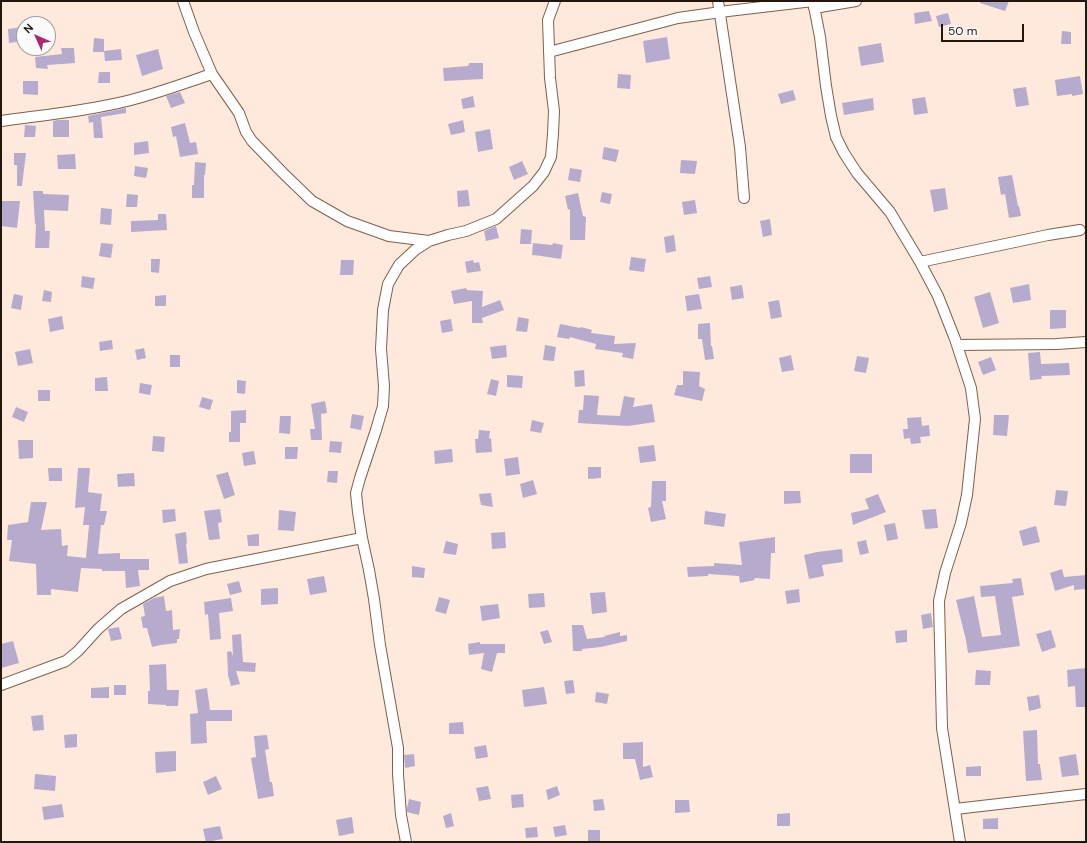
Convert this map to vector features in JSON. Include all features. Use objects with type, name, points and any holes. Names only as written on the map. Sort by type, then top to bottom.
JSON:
[{"type":"street","points":[[183,1],[194,32],[212,74],[239,113],[246,132],[252,141],[312,201],[347,221],[382,234],[429,241]]},
{"type":"street","points":[[406,842],[398,774],[398,748],[370,577],[362,538],[356,493],[383,406],[383,310],[388,284],[399,265],[415,250],[429,241],[466,231],[496,219],[533,186],[544,172],[551,157],[554,111],[550,78],[548,20],[555,1]]},
{"type":"street","points":[[718,1],[740,147],[744,198]]},
{"type":"street","points":[[549,52],[678,18],[719,12],[856,1]]},
{"type":"street","points":[[813,4],[820,37],[831,116],[836,137],[844,154],[857,173],[890,212],[920,262],[938,296],[957,345],[971,388],[975,419],[967,495],[961,523],[945,573],[939,601],[942,728],[960,842]]},
{"type":"street","points":[[1,121],[92,108],[131,100],[212,74]]},
{"type":"street","points":[[920,262],[1048,235],[1080,230]]},
{"type":"street","points":[[957,345],[1035,345],[1086,342]]},
{"type":"street","points":[[1,685],[66,661],[78,651],[98,629],[121,609],[170,581],[206,569],[362,538]]},
{"type":"street","points":[[955,809],[1086,794]]},
{"type":"building","points":[[980,1],[1009,1],[1005,11],[980,3]]},
{"type":"building","points":[[929,11],[932,21],[915,24],[914,13]]},
{"type":"building","points":[[948,13],[951,24],[939,27],[936,16]]},
{"type":"building","points":[[16,28],[16,42],[9,43],[8,29]]},
{"type":"building","points":[[1062,31],[1071,32],[1071,44],[1061,44]]},
{"type":"building","points":[[667,37],[670,59],[646,63],[643,41]]},
{"type":"building","points":[[94,38],[104,39],[104,52],[93,52]]},
{"type":"building","points":[[881,43],[884,62],[861,66],[858,47]]},
{"type":"building","points":[[61,48],[74,48],[75,63],[47,65],[48,69],[36,68],[35,57],[56,56],[56,55],[62,54]]},
{"type":"building","points":[[121,49],[122,60],[105,61],[104,51]]},
{"type":"building","points":[[158,49],[163,69],[142,76],[136,55]]},
{"type":"building","points":[[469,63],[483,63],[483,79],[444,81],[443,68],[468,66]]},
{"type":"building","points":[[99,72],[110,72],[110,83],[98,83]]},
{"type":"building","points":[[618,74],[631,75],[630,89],[617,88]]},
{"type":"building","points":[[1080,76],[1083,94],[1057,96],[1055,80]]},
{"type":"building","points":[[23,81],[38,81],[38,95],[23,94]]},
{"type":"building","points":[[1026,87],[1029,105],[1016,107],[1013,89]]},
{"type":"building","points":[[793,90],[796,100],[781,104],[778,94]]},
{"type":"building","points":[[180,92],[185,103],[171,108],[166,96]]},
{"type":"building","points":[[473,96],[475,107],[463,109],[461,99]]},
{"type":"building","points":[[925,97],[928,113],[914,115],[912,99]]},
{"type":"building","points":[[873,98],[874,110],[844,115],[842,103]]},
{"type":"building","points":[[126,108],[126,113],[101,117],[103,138],[94,138],[93,122],[89,123],[88,116]]},
{"type":"building","points":[[69,120],[69,137],[53,137],[53,121]]},
{"type":"building","points":[[463,120],[465,132],[451,135],[448,124]]},
{"type":"building","points":[[185,123],[190,143],[196,142],[198,154],[180,157],[176,136],[173,137],[171,127]]},
{"type":"building","points":[[25,125],[36,126],[35,137],[24,137]]},
{"type":"building","points":[[490,129],[493,149],[478,152],[475,132]]},
{"type":"building","points":[[148,141],[149,153],[134,155],[134,143]]},
{"type":"building","points":[[604,147],[619,150],[616,162],[602,159]]},
{"type":"building","points":[[14,153],[26,153],[22,186],[17,186],[17,165],[14,165]]},
{"type":"building","points":[[75,154],[76,169],[58,169],[57,155]]},
{"type":"building","points":[[681,160],[697,161],[695,174],[680,173]]},
{"type":"building","points":[[522,161],[528,174],[514,180],[509,167]]},
{"type":"building","points":[[195,162],[206,163],[204,175],[204,198],[192,198]]},
{"type":"building","points":[[135,166],[148,168],[146,178],[134,176]]},
{"type":"building","points":[[570,168],[582,170],[580,182],[568,180]]},
{"type":"building","points":[[1012,175],[1021,216],[1009,218],[1005,194],[1001,195],[998,177]]},
{"type":"building","points":[[945,188],[948,209],[934,212],[930,190]]},
{"type":"building","points":[[468,190],[470,206],[458,207],[457,191]]},
{"type":"building","points":[[33,191],[43,191],[43,194],[69,195],[68,211],[44,210],[45,231],[50,231],[49,248],[35,248],[36,224]]},
{"type":"building","points":[[602,192],[612,194],[610,204],[600,202]]},
{"type":"building","points":[[578,193],[583,216],[586,217],[585,240],[570,240],[570,209],[568,210],[565,196]]},
{"type":"building","points":[[127,194],[138,195],[137,207],[126,207]]},
{"type":"building","points":[[695,200],[697,213],[684,215],[682,202]]},
{"type":"building","points":[[1,201],[20,201],[17,228],[1,226]]},
{"type":"building","points":[[101,208],[112,209],[111,225],[100,224]]},
{"type":"building","points":[[158,214],[166,214],[167,230],[131,232],[131,221],[158,220]]},
{"type":"building","points":[[770,219],[772,235],[763,237],[760,221]]},
{"type":"building","points":[[496,226],[499,238],[486,241],[484,231]]},
{"type":"building","points":[[521,229],[532,230],[531,244],[520,244]]},
{"type":"building","points":[[674,235],[676,251],[666,253],[664,237]]},
{"type":"building","points":[[101,243],[113,244],[111,258],[99,256]]},
{"type":"building","points":[[533,243],[552,245],[553,243],[563,245],[561,259],[532,255]]},
{"type":"building","points":[[631,257],[646,259],[644,272],[629,270]]},
{"type":"building","points":[[151,259],[160,259],[159,273],[151,272]]},
{"type":"building","points":[[341,260],[354,260],[353,275],[340,275]]},
{"type":"building","points":[[473,260],[474,263],[479,262],[481,271],[467,273],[465,262]]},
{"type":"building","points":[[82,276],[95,278],[93,289],[81,287]]},
{"type":"building","points":[[710,276],[712,287],[699,289],[697,278]]},
{"type":"building","points":[[1029,284],[1031,300],[1013,303],[1010,288]]},
{"type":"building","points":[[742,285],[744,298],[732,300],[730,287]]},
{"type":"building","points":[[466,288],[467,290],[483,291],[482,307],[500,300],[504,310],[482,318],[483,323],[472,323],[472,301],[454,304],[451,291]]},
{"type":"building","points":[[44,290],[52,292],[51,302],[42,301]]},
{"type":"building","points":[[990,292],[999,323],[983,328],[974,297]]},
{"type":"building","points":[[14,294],[23,296],[21,310],[11,308]]},
{"type":"building","points":[[699,294],[702,309],[687,311],[685,296]]},
{"type":"building","points":[[166,295],[166,306],[155,306],[155,296]]},
{"type":"building","points":[[779,300],[782,317],[771,319],[768,302]]},
{"type":"building","points":[[1050,310],[1066,310],[1066,328],[1050,329]]},
{"type":"building","points":[[62,316],[64,329],[50,332],[48,319]]},
{"type":"building","points":[[518,317],[529,319],[527,332],[516,331]]},
{"type":"building","points":[[451,319],[453,331],[442,333],[440,321]]},
{"type":"building","points":[[710,323],[711,346],[714,359],[705,360],[702,339],[698,339],[698,324]]},
{"type":"building","points":[[560,324],[592,330],[591,333],[615,336],[614,344],[636,343],[633,359],[622,357],[623,353],[595,349],[596,344],[570,337],[569,339],[557,337]]},
{"type":"building","points":[[112,340],[113,349],[100,351],[99,342]]},
{"type":"building","points":[[506,345],[507,357],[492,359],[490,347]]},
{"type":"building","points":[[545,345],[556,347],[554,361],[543,360]]},
{"type":"building","points":[[144,348],[146,358],[137,360],[135,350]]},
{"type":"building","points":[[30,349],[33,363],[18,366],[15,352]]},
{"type":"building","points":[[1040,352],[1041,364],[1069,363],[1070,375],[1041,376],[1042,379],[1030,380],[1028,353]]},
{"type":"building","points":[[170,355],[180,355],[180,367],[170,367]]},
{"type":"building","points":[[791,355],[794,370],[782,372],[779,358]]},
{"type":"building","points":[[857,356],[869,358],[866,373],[854,371]]},
{"type":"building","points":[[991,357],[996,370],[983,375],[978,362]]},
{"type":"building","points":[[584,370],[585,386],[575,387],[574,371]]},
{"type":"building","points":[[683,371],[700,372],[699,386],[705,389],[702,401],[674,395],[677,385],[683,385]]},
{"type":"building","points":[[507,375],[523,376],[522,388],[507,387]]},
{"type":"building","points":[[107,377],[108,391],[95,391],[95,378]]},
{"type":"building","points":[[491,379],[499,381],[496,396],[487,394]]},
{"type":"building","points":[[237,380],[246,381],[245,394],[237,393]]},
{"type":"building","points":[[140,383],[152,385],[150,395],[139,393]]},
{"type":"building","points":[[38,390],[50,390],[50,401],[38,401]]},
{"type":"building","points":[[584,395],[599,396],[597,415],[620,416],[624,396],[635,398],[633,407],[652,404],[655,422],[628,426],[578,423],[579,410],[583,410]]},
{"type":"building","points":[[202,397],[213,400],[210,410],[199,407]]},
{"type":"building","points":[[325,401],[327,413],[321,414],[322,440],[311,440],[310,429],[315,429],[311,404]]},
{"type":"building","points":[[16,407],[28,412],[24,422],[12,417]]},
{"type":"building","points":[[246,410],[246,423],[240,423],[240,442],[229,442],[229,432],[231,432],[231,411]]},
{"type":"building","points":[[352,414],[364,416],[361,430],[350,428]]},
{"type":"building","points":[[994,415],[1009,415],[1007,436],[993,435]]},
{"type":"building","points":[[280,416],[291,416],[290,434],[279,433]]},
{"type":"building","points":[[921,417],[922,426],[929,425],[930,436],[920,437],[921,443],[911,444],[910,438],[904,439],[903,429],[908,429],[907,418]]},
{"type":"building","points":[[532,420],[544,423],[541,433],[530,431]]},
{"type":"building","points":[[479,430],[490,431],[489,439],[491,438],[492,452],[476,453],[475,439],[478,439]]},
{"type":"building","points":[[153,436],[165,437],[164,452],[152,451]]},
{"type":"building","points":[[18,440],[33,440],[33,458],[19,459]]},
{"type":"building","points":[[330,441],[342,442],[341,453],[329,452]]},
{"type":"building","points":[[654,445],[656,461],[640,463],[638,447]]},
{"type":"building","points":[[285,447],[298,447],[297,459],[285,459]]},
{"type":"building","points":[[452,449],[453,462],[435,464],[434,451]]},
{"type":"building","points":[[254,451],[256,464],[244,466],[242,453]]},
{"type":"building","points":[[850,454],[872,454],[872,473],[850,473]]},
{"type":"building","points":[[518,457],[520,474],[506,476],[504,459]]},
{"type":"building","points":[[588,467],[601,467],[601,478],[588,479]]},
{"type":"building","points":[[48,468],[62,468],[62,481],[49,481]]},
{"type":"building","points":[[78,468],[90,468],[88,492],[102,494],[100,511],[107,511],[104,525],[101,525],[98,554],[120,553],[120,559],[149,559],[149,570],[138,570],[140,586],[126,588],[125,571],[102,571],[102,569],[81,568],[78,592],[51,589],[51,595],[37,595],[36,564],[9,561],[12,540],[7,540],[8,525],[28,522],[31,502],[47,502],[41,530],[61,529],[62,546],[68,545],[67,556],[86,558],[89,525],[83,525],[85,507],[75,508]]},
{"type":"building","points":[[328,471],[338,471],[337,483],[327,482]]},
{"type":"building","points":[[228,472],[235,495],[224,499],[216,475]]},
{"type":"building","points":[[134,473],[135,486],[118,487],[117,474]]},
{"type":"building","points":[[533,480],[537,494],[523,498],[520,484]]},
{"type":"building","points":[[652,481],[666,481],[666,501],[662,501],[666,519],[651,522],[648,508],[651,507]]},
{"type":"building","points":[[1056,490],[1068,491],[1066,506],[1054,505]]},
{"type":"building","points":[[784,491],[800,491],[801,503],[784,504]]},
{"type":"building","points":[[491,493],[493,507],[481,505],[479,494]]},
{"type":"building","points":[[878,494],[886,512],[853,525],[851,513],[869,509],[865,499]]},
{"type":"building","points":[[175,509],[176,521],[163,523],[162,510]]},
{"type":"building","points":[[220,509],[222,522],[218,523],[220,539],[209,540],[204,511]]},
{"type":"building","points":[[936,509],[938,528],[925,529],[922,510]]},
{"type":"building","points":[[279,510],[296,512],[294,531],[278,530]]},
{"type":"building","points":[[705,511],[726,514],[724,527],[704,524]]},
{"type":"building","points":[[895,523],[898,539],[887,541],[884,525]]},
{"type":"building","points":[[1036,526],[1040,542],[1023,546],[1019,531]]},
{"type":"building","points":[[186,532],[188,563],[179,564],[175,534]]},
{"type":"building","points":[[505,532],[506,548],[492,549],[491,533]]},
{"type":"building","points":[[259,534],[259,546],[248,546],[247,535]]},
{"type":"building","points":[[775,537],[775,553],[771,553],[770,579],[754,578],[755,580],[740,583],[739,576],[708,574],[708,576],[688,577],[687,567],[714,566],[714,563],[742,565],[739,542]]},
{"type":"building","points":[[866,540],[869,553],[860,555],[857,542]]},
{"type":"building","points":[[446,541],[458,544],[456,555],[443,553]]},
{"type":"building","points":[[842,549],[843,562],[822,565],[824,576],[809,579],[804,555]]},
{"type":"building","points":[[412,566],[425,568],[424,578],[412,577]]},
{"type":"building","points":[[1062,569],[1064,577],[1086,575],[1086,589],[1074,590],[1074,585],[1055,591],[1050,573]]},
{"type":"building","points":[[324,576],[327,592],[310,595],[307,579]]},
{"type":"building","points":[[1021,578],[1024,595],[1012,597],[1020,646],[968,653],[956,600],[974,596],[982,637],[1001,635],[995,596],[981,597],[980,586],[1013,583],[1012,579]]},
{"type":"building","points":[[239,581],[242,592],[230,595],[227,584]]},
{"type":"building","points":[[278,588],[278,604],[261,605],[261,589]]},
{"type":"building","points":[[799,589],[800,602],[787,604],[785,591]]},
{"type":"building","points":[[605,592],[607,612],[592,614],[590,593]]},
{"type":"building","points":[[544,593],[545,607],[529,608],[528,594]]},
{"type":"building","points":[[164,596],[166,611],[172,610],[173,630],[180,629],[179,639],[177,639],[177,643],[152,647],[147,628],[143,628],[141,617],[145,616],[143,604],[154,598]]},
{"type":"building","points":[[439,597],[450,600],[446,614],[435,611]]},
{"type":"building","points":[[231,598],[233,611],[219,613],[221,639],[210,640],[208,614],[205,615],[204,602]]},
{"type":"building","points":[[498,604],[500,618],[482,621],[480,606]]},
{"type":"building","points":[[931,613],[933,627],[923,629],[921,615]]},
{"type":"building","points":[[572,625],[583,625],[587,639],[605,637],[604,636],[620,632],[620,636],[627,635],[627,641],[601,647],[582,649],[582,651],[573,651]]},
{"type":"building","points":[[119,627],[122,639],[111,641],[108,629]]},
{"type":"building","points":[[548,630],[552,642],[544,644],[540,632]]},
{"type":"building","points":[[907,630],[907,642],[896,643],[895,631]]},
{"type":"building","points":[[1051,630],[1056,647],[1042,652],[1036,634]]},
{"type":"building","points":[[241,634],[243,662],[256,663],[255,672],[236,671],[240,684],[231,686],[228,675],[227,652],[231,651],[233,656],[232,635]]},
{"type":"building","points":[[13,641],[19,663],[1,668],[1,644]]},
{"type":"building","points":[[480,642],[480,644],[505,644],[505,653],[497,653],[492,672],[481,669],[484,653],[469,655],[468,644]]},
{"type":"building","points":[[166,664],[167,690],[179,690],[178,706],[148,704],[148,691],[150,691],[149,665]]},
{"type":"building","points":[[1085,668],[1086,707],[1076,707],[1075,686],[1068,687],[1067,670]]},
{"type":"building","points":[[976,670],[991,671],[990,685],[975,685]]},
{"type":"building","points":[[573,680],[575,693],[566,694],[564,681]]},
{"type":"building","points":[[114,685],[126,685],[126,695],[114,695]]},
{"type":"building","points":[[109,687],[109,698],[91,698],[91,688]]},
{"type":"building","points":[[544,687],[547,704],[524,707],[522,690]]},
{"type":"building","points":[[207,688],[210,710],[232,710],[232,721],[206,721],[207,743],[191,744],[190,714],[198,713],[195,690]]},
{"type":"building","points":[[596,692],[609,694],[607,704],[595,702]]},
{"type":"building","points":[[1039,695],[1041,708],[1029,711],[1027,697]]},
{"type":"building","points":[[43,715],[44,730],[33,731],[31,716]]},
{"type":"building","points":[[463,722],[464,734],[449,734],[449,723]]},
{"type":"building","points":[[1037,730],[1038,764],[1040,764],[1042,780],[1026,781],[1023,731]]},
{"type":"building","points":[[77,734],[77,747],[65,748],[64,735]]},
{"type":"building","points":[[267,735],[269,749],[265,750],[270,782],[272,782],[274,796],[258,799],[251,758],[256,757],[254,736]]},
{"type":"building","points":[[643,742],[643,767],[650,765],[653,777],[640,780],[635,759],[623,759],[623,743]]},
{"type":"building","points":[[486,745],[488,757],[476,759],[474,747]]},
{"type":"building","points":[[176,751],[176,771],[156,773],[155,752]]},
{"type":"building","points":[[414,754],[415,766],[405,768],[404,755]]},
{"type":"building","points":[[1076,754],[1079,775],[1062,777],[1059,757]]},
{"type":"building","points":[[981,766],[981,776],[966,776],[966,767]]},
{"type":"building","points":[[35,774],[56,776],[55,791],[34,789]]},
{"type":"building","points":[[216,776],[222,789],[208,795],[203,782]]},
{"type":"building","points":[[488,786],[491,799],[479,801],[476,788]]},
{"type":"building","points":[[557,786],[560,795],[548,800],[546,790]]},
{"type":"building","points":[[523,794],[524,807],[512,808],[511,795]]},
{"type":"building","points":[[409,799],[421,802],[419,815],[407,812]]},
{"type":"building","points":[[603,799],[605,810],[594,811],[593,800]]},
{"type":"building","points":[[675,800],[689,800],[690,812],[675,813]]},
{"type":"building","points":[[62,804],[64,817],[44,820],[42,807]]},
{"type":"building","points":[[451,813],[454,826],[446,828],[443,816]]},
{"type":"building","points":[[790,813],[790,826],[777,826],[777,814]]},
{"type":"building","points":[[352,817],[354,833],[339,836],[336,820]]},
{"type":"building","points":[[998,818],[998,829],[983,829],[983,819]]},
{"type":"building","points":[[565,825],[567,835],[555,837],[553,827]]},
{"type":"building","points":[[220,826],[223,839],[206,842],[203,829]]},
{"type":"building","points":[[537,827],[538,837],[526,838],[525,828]]},
{"type":"building","points":[[588,830],[600,830],[600,842],[588,842]]}]
